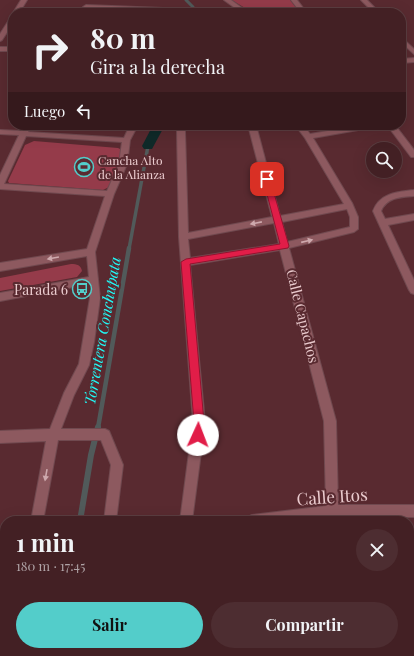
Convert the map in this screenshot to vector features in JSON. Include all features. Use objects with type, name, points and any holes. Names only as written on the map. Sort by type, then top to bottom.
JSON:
[{"type":"street","points":[[227,0],[239,8]]},
{"type":"street","points":[[294,0],[300,8]]},
{"type":"street","points":[[364,0],[372,8]]},
{"type":"street","points":[[0,39],[8,23]]},
{"type":"street","points":[[406,43],[414,52]]},
{"type":"street","points":[[0,183],[26,130]]},
{"type":"street","points":[[38,516],[53,436],[69,393],[84,365],[95,298],[91,252],[110,194],[123,164],[126,140],[131,130]]},
{"type":"street","points":[[182,130],[183,237],[199,422],[187,516]]},
{"type":"street","name":"Calle Capachos","points":[[253,130],[330,421],[332,511]]},
{"type":"street","points":[[186,262],[285,246],[354,229],[354,217],[349,206],[303,130]]},
{"type":"street","points":[[308,136],[345,130]]},
{"type":"street","points":[[394,130],[414,155]]},
{"type":"street","points":[[0,132],[126,140]]},
{"type":"street","points":[[0,186],[110,194]]},
{"type":"street","points":[[414,193],[385,199],[378,205],[377,212],[414,290]]},
{"type":"street","points":[[183,237],[349,206]]},
{"type":"street","points":[[382,223],[414,217]]},
{"type":"street","points":[[0,267],[91,252]]},
{"type":"street","points":[[0,297],[93,280]]},
{"type":"street","points":[[0,437],[75,434],[105,435],[117,465],[111,516]]},
{"type":"street","name":"Calle Itos","points":[[303,516],[332,511],[414,510]]},
{"type":"shaded area","points":[[232,0],[290,0],[296,8],[245,8]]},
{"type":"shaded area","points":[[34,141],[118,148],[122,150],[109,187],[103,190],[9,183],[8,181],[25,145]]},
{"type":"shaded area","points":[[71,264],[81,267],[82,271],[77,277],[0,291],[0,278]]},
{"type":"waterway","points":[[186,0],[193,8]]},
{"type":"waterway","points":[[148,146],[156,130]]},
{"type":"waterway","name":"Torrentera Conchupata","points":[[129,249],[148,146]]},
{"type":"waterway","name":"Torrentera Conchupata","points":[[98,428],[129,248]]},
{"type":"waterway","name":"Torrentera Conchupata","points":[[81,516],[91,455],[98,427]]},
{"type":"place","name":"Cancha Alto de la Alianza","points":[[84,167]]},
{"type":"place","name":"Parada 6","points":[[82,289]]},
{"type":"route","points":[[198,435],[199,422],[186,262],[285,246],[267,179]]}]
